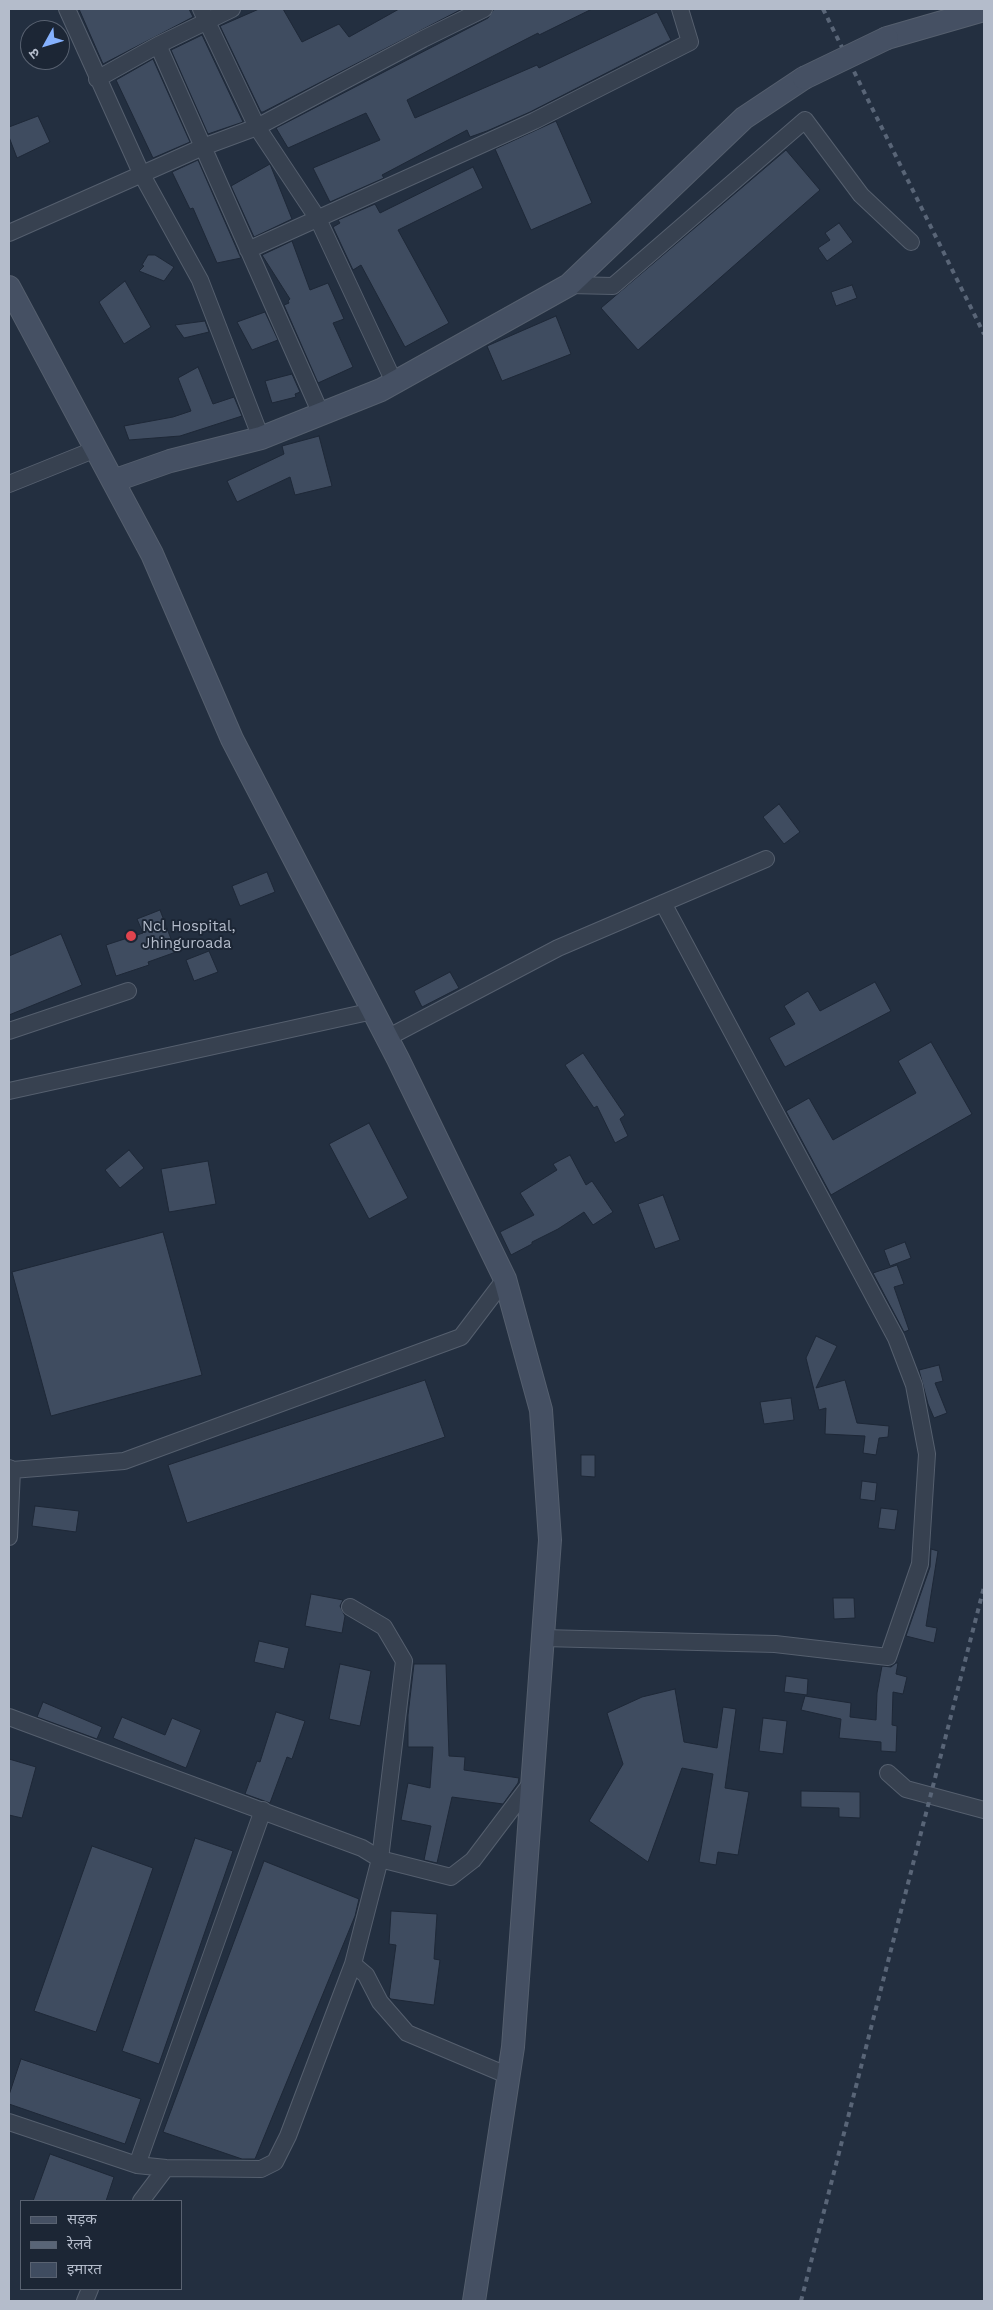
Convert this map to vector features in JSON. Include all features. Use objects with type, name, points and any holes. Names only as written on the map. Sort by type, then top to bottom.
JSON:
[{"type":"street","points":[[66,9],[142,175],[200,280],[239,376],[261,438]]},
{"type":"street","points":[[97,79],[158,45],[203,15],[232,9]]},
{"type":"street","points":[[9,234],[203,147],[257,126],[484,9]]},
{"type":"street","points":[[248,250],[534,121],[690,42],[680,9]]},
{"type":"street","points":[[113,481],[170,461],[261,438],[394,382],[569,285],[744,118],[804,78],[887,38],[984,10]]},
{"type":"street","points":[[203,15],[257,126],[318,219],[394,382]]},
{"type":"street","points":[[158,45],[321,414]]},
{"type":"street","points":[[569,285],[613,286],[805,120],[861,195],[911,242]]},
{"type":"street","points":[[10,294],[152,554],[232,739],[387,1038],[505,1279],[541,1410],[550,1540],[513,2047],[474,2301]]},
{"type":"street","points":[[9,484],[96,449]]},
{"type":"street","points":[[387,1038],[558,948],[766,859]]},
{"type":"street","points":[[543,1638],[775,1644],[888,1657],[920,1564],[927,1454],[914,1385],[896,1338],[663,903]]},
{"type":"street","points":[[9,1031],[128,991]]},
{"type":"street","points":[[9,1091],[373,1011]]},
{"type":"street","points":[[9,1537],[11,1469],[124,1460],[461,1337],[505,1279]]},
{"type":"street","points":[[9,2122],[137,2165],[166,2168],[261,2169],[275,2162],[288,2136],[353,1964],[380,1859],[404,1661],[384,1626],[350,1607]]},
{"type":"street","points":[[9,1717],[263,1810],[362,1848],[380,1859],[451,1877],[473,1860],[532,1782]]},
{"type":"street","points":[[888,1773],[906,1789],[984,1810]]},
{"type":"street","points":[[137,2165],[263,1810]]},
{"type":"street","points":[[353,1964],[366,1975],[380,2002],[407,2033],[509,2076]]},
{"type":"street","points":[[142,2200],[166,2168]]},
{"type":"building","points":[[79,9],[189,9],[193,17],[103,64]]},
{"type":"building","points":[[259,9],[283,9],[302,42],[339,24],[349,37],[399,9],[462,9],[261,112],[220,26]]},
{"type":"building","points":[[494,9],[592,9],[539,35],[538,33],[407,100],[415,118],[537,65],[539,68],[657,12],[671,40],[530,112],[487,131],[470,137],[467,130],[382,175],[384,178],[330,202],[313,168],[380,140],[366,113],[288,148],[276,128],[488,18]]},
{"type":"building","points":[[202,35],[243,122],[208,134],[171,50]]},
{"type":"building","points":[[153,59],[190,142],[153,158],[116,80]]},
{"type":"building","points":[[38,116],[50,142],[17,158],[9,137],[9,127]]},
{"type":"building","points":[[556,121],[592,203],[531,230],[495,149]]},
{"type":"building","points":[[786,150],[820,190],[638,350],[601,308]]},
{"type":"building","points":[[198,160],[241,258],[217,263],[193,208],[190,209],[172,172]]},
{"type":"building","points":[[270,164],[292,219],[254,237],[231,186]]},
{"type":"building","points":[[473,167],[483,188],[398,230],[449,323],[405,347],[361,265],[353,270],[333,227],[340,223],[338,220],[375,204],[380,213]]},
{"type":"building","points":[[839,223],[853,242],[827,261],[818,248],[830,240],[825,233]]},
{"type":"building","points":[[292,241],[310,290],[328,283],[344,319],[333,323],[353,367],[318,383],[284,305],[289,303],[290,299],[262,255]]},
{"type":"building","points":[[148,255],[155,255],[174,267],[164,281],[139,271],[144,266],[142,265]]},
{"type":"building","points":[[125,281],[151,327],[124,344],[99,302]]},
{"type":"building","points":[[852,285],[857,298],[836,306],[831,292]]},
{"type":"building","points":[[265,312],[278,340],[252,350],[237,322]]},
{"type":"building","points":[[556,316],[571,354],[502,381],[487,346]]},
{"type":"building","points":[[205,321],[209,332],[184,338],[175,325]]},
{"type":"building","points":[[198,367],[213,404],[234,397],[242,416],[180,436],[129,440],[124,426],[173,417],[191,411],[178,378]]},
{"type":"building","points":[[292,374],[300,392],[295,394],[296,397],[272,403],[265,381]]},
{"type":"building","points":[[319,436],[332,486],[295,495],[290,477],[237,502],[227,481],[284,454],[282,446]]},
{"type":"building","points":[[779,804],[800,832],[784,844],[763,817]]},
{"type":"building","points":[[267,872],[275,892],[240,906],[232,886]]},
{"type":"building","points":[[160,910],[176,952],[148,962],[149,965],[116,976],[106,945],[143,933],[137,919]]},
{"type":"building","points":[[61,934],[82,985],[9,1015],[9,956]]},
{"type":"building","points":[[209,951],[218,972],[194,981],[186,960]]},
{"type":"building","points":[[450,972],[459,988],[422,1007],[414,991]]},
{"type":"building","points":[[875,982],[891,1011],[785,1067],[769,1038],[795,1024],[784,1006],[808,991],[820,1011]]},
{"type":"building","points":[[931,1042],[972,1114],[831,1195],[786,1111],[809,1098],[833,1140],[916,1093],[898,1061]]},
{"type":"building","points":[[583,1053],[625,1115],[620,1119],[628,1136],[615,1143],[597,1106],[594,1108],[565,1065]]},
{"type":"building","points":[[369,1123],[408,1198],[369,1219],[329,1144]]},
{"type":"building","points":[[129,1150],[144,1168],[120,1188],[105,1170]]},
{"type":"building","points":[[570,1155],[586,1185],[592,1181],[613,1212],[593,1225],[584,1212],[511,1255],[500,1232],[534,1215],[520,1193],[557,1170],[553,1164]]},
{"type":"building","points":[[208,1161],[216,1204],[169,1212],[161,1169]]},
{"type":"building","points":[[663,1195],[680,1240],[655,1249],[638,1204]]},
{"type":"building","points":[[163,1232],[202,1375],[51,1416],[12,1272]]},
{"type":"building","points":[[905,1242],[911,1258],[890,1266],[884,1250]]},
{"type":"building","points":[[897,1265],[904,1284],[894,1287],[909,1330],[904,1332],[873,1273]]},
{"type":"building","points":[[816,1336],[837,1346],[816,1388],[845,1380],[857,1423],[889,1426],[888,1437],[879,1438],[876,1455],[863,1453],[865,1436],[825,1434],[826,1408],[819,1410],[806,1358]]},
{"type":"building","points":[[939,1365],[943,1381],[935,1383],[947,1413],[934,1418],[928,1404],[919,1370]]},
{"type":"building","points":[[425,1380],[445,1437],[187,1523],[168,1465]]},
{"type":"building","points":[[791,1398],[794,1420],[764,1424],[760,1402]]},
{"type":"building","points":[[581,1455],[595,1455],[595,1477],[581,1476]]},
{"type":"building","points":[[862,1481],[877,1483],[875,1501],[860,1499]]},
{"type":"building","points":[[35,1506],[79,1511],[76,1532],[32,1526]]},
{"type":"building","points":[[881,1508],[898,1510],[895,1530],[878,1528]]},
{"type":"building","points":[[931,1549],[938,1551],[926,1626],[937,1628],[934,1643],[906,1636],[930,1567]]},
{"type":"building","points":[[311,1594],[343,1600],[340,1606],[345,1616],[342,1633],[305,1626]]},
{"type":"building","points":[[833,1598],[854,1598],[855,1618],[834,1619]]},
{"type":"building","points":[[259,1641],[289,1648],[284,1669],[254,1662]]},
{"type":"building","points":[[898,1663],[896,1674],[907,1677],[903,1694],[893,1692],[892,1725],[897,1726],[896,1752],[881,1751],[881,1742],[839,1738],[841,1719],[801,1710],[805,1696],[851,1703],[850,1717],[876,1720],[877,1693],[882,1666],[891,1667]]},
{"type":"building","points":[[340,1664],[371,1671],[360,1726],[329,1719]]},
{"type":"building","points":[[414,1664],[446,1664],[449,1756],[465,1757],[464,1770],[519,1778],[518,1783],[503,1804],[452,1797],[437,1863],[424,1860],[431,1826],[401,1820],[408,1783],[430,1788],[433,1747],[408,1747],[408,1715]]},
{"type":"building","points":[[786,1676],[808,1679],[807,1695],[784,1692]]},
{"type":"building","points":[[675,1689],[684,1742],[717,1748],[723,1707],[736,1709],[725,1788],[749,1792],[738,1855],[718,1852],[716,1865],[699,1862],[713,1774],[682,1768],[648,1862],[589,1821],[623,1764],[607,1713],[642,1697]]},
{"type":"building","points":[[43,1702],[102,1727],[97,1739],[37,1717]]},
{"type":"building","points":[[276,1712],[305,1721],[292,1759],[287,1757],[270,1803],[245,1794],[257,1761],[260,1762]]},
{"type":"building","points":[[122,1717],[165,1735],[172,1718],[201,1730],[186,1768],[113,1738]]},
{"type":"building","points":[[763,1718],[787,1721],[783,1754],[759,1751]]},
{"type":"building","points":[[9,1759],[36,1767],[22,1818],[9,1815]]},
{"type":"building","points":[[801,1791],[860,1792],[860,1818],[839,1817],[839,1808],[801,1807]]},
{"type":"building","points":[[195,1838],[233,1851],[159,2064],[122,2051]]},
{"type":"building","points":[[92,1846],[153,1868],[96,2032],[34,2011]]},
{"type":"building","points":[[264,1861],[359,1899],[355,1916],[255,2159],[242,2159],[163,2132]]},
{"type":"building","points":[[391,1911],[437,1914],[434,1959],[440,1960],[434,2005],[391,1999],[389,1997],[396,1945],[389,1944]]},
{"type":"building","points":[[21,2059],[141,2099],[125,2144],[9,2104],[9,2095]]},
{"type":"building","points":[[50,2154],[114,2177],[106,2200],[33,2200]]},
{"type":"railway","points":[[823,9],[984,334]]},
{"type":"railway","points":[[801,2301],[984,1587]]},
{"type":"place","name":"Ncl Hospital, Jhinguroada","points":[[131,936]]}]
